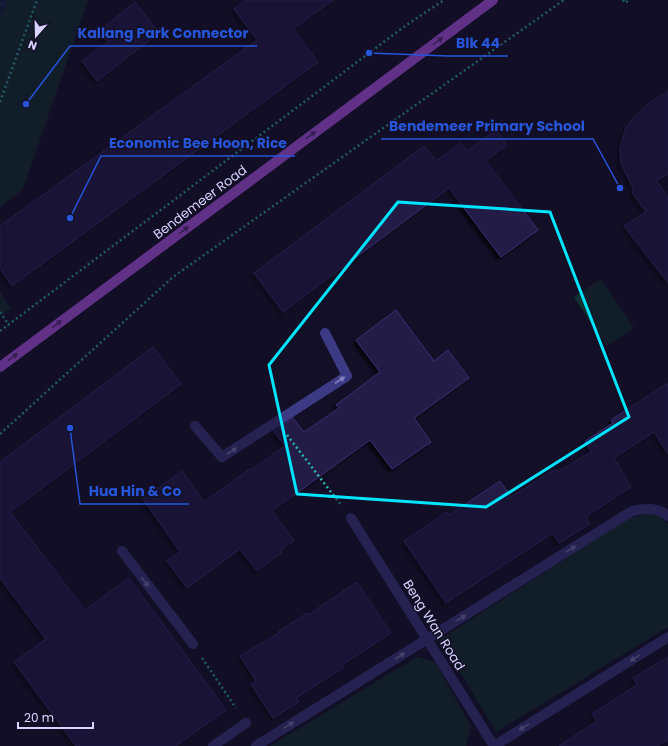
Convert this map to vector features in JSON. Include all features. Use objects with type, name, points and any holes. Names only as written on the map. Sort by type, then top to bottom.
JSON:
[{"type":"main road","name":"Bendemeer Road","points":[[0,367],[493,0]]},
{"type":"street","points":[[195,426],[222,457],[347,376],[325,333]]},
{"type":"street","points":[[256,746],[632,511],[644,508],[655,509],[668,516]]},
{"type":"street","name":"Beng Wan Road","points":[[351,518],[494,746]]},
{"type":"street","points":[[122,550],[193,644]]},
{"type":"street","points":[[494,746],[668,637]]},
{"type":"street","points":[[218,745],[246,723]]},
{"type":"path","points":[[0,102],[37,0]]},
{"type":"path","points":[[0,331],[399,31],[444,0]]},
{"type":"path","points":[[0,434],[173,277],[564,0]]},
{"type":"path","points":[[624,1],[629,0]]},
{"type":"path","points":[[0,312],[9,325]]},
{"type":"path","points":[[276,422],[351,518]]},
{"type":"path","points":[[193,644],[246,723]]},
{"type":"highlighted area","points":[[398,202],[550,212],[629,417],[486,507],[297,494],[269,365]]},
{"type":"green space","points":[[7,0],[88,0],[23,189],[0,208],[0,19]]},
{"type":"green space","points":[[601,279],[634,328],[607,346],[574,297]]},
{"type":"green space","points":[[0,292],[11,309],[0,317]]},
{"type":"green space","points":[[649,513],[660,517],[668,525],[668,627],[496,732],[439,640],[629,518]]},
{"type":"green space","points":[[417,657],[435,662],[471,726],[466,746],[270,746]]},
{"type":"water","points":[[0,0],[7,0],[0,19]]},
{"type":"building","points":[[246,0],[333,0],[293,29],[318,62],[12,286],[0,268],[0,226],[257,40],[234,9]]},
{"type":"building","points":[[135,2],[159,33],[97,81],[82,61],[108,42],[99,31]]},
{"type":"building","points":[[668,91],[668,174],[656,181],[668,196],[668,283],[624,226],[646,212],[633,194],[633,188],[621,164],[620,148],[626,127],[633,118],[648,104]]},
{"type":"building","points":[[496,130],[507,145],[486,161],[538,230],[501,257],[449,188],[283,312],[254,273],[424,146],[436,161],[461,143],[467,151]]},
{"type":"building","points":[[396,310],[434,361],[448,350],[469,378],[414,418],[431,442],[392,469],[370,440],[272,511],[294,541],[281,550],[282,552],[257,571],[240,549],[187,588],[167,561],[180,552],[143,499],[182,471],[204,502],[285,446],[274,431],[293,418],[304,432],[339,408],[336,405],[380,372],[356,340]]},
{"type":"building","points":[[153,347],[181,384],[10,512],[85,610],[129,578],[226,710],[176,746],[76,746],[14,662],[46,639],[0,578],[0,462]]},
{"type":"building","points":[[668,383],[668,454],[654,432],[614,458],[631,487],[586,517],[590,524],[559,543],[553,533],[446,603],[404,541],[447,512],[449,515],[500,481],[511,497],[556,469],[558,472],[591,452],[585,441],[613,423],[611,420]]},
{"type":"building","points":[[357,582],[391,633],[342,665],[343,668],[296,698],[299,702],[273,718],[251,684],[256,681],[240,656],[279,633],[278,632],[307,613],[308,615]]},
{"type":"building","points":[[668,657],[668,739],[657,746],[559,746],[597,721],[592,714],[637,685],[633,678]]},
{"type":"place","name":"Blk 44","points":[[369,53]]},
{"type":"place","name":"Kallang Park Connector","points":[[26,104]]},
{"type":"place","name":"Bendemeer Primary School","points":[[620,188]]},
{"type":"place","name":"Economic Bee Hoon, Rice","points":[[70,218]]},
{"type":"place","name":"Hua Hin & Co","points":[[70,428]]}]
